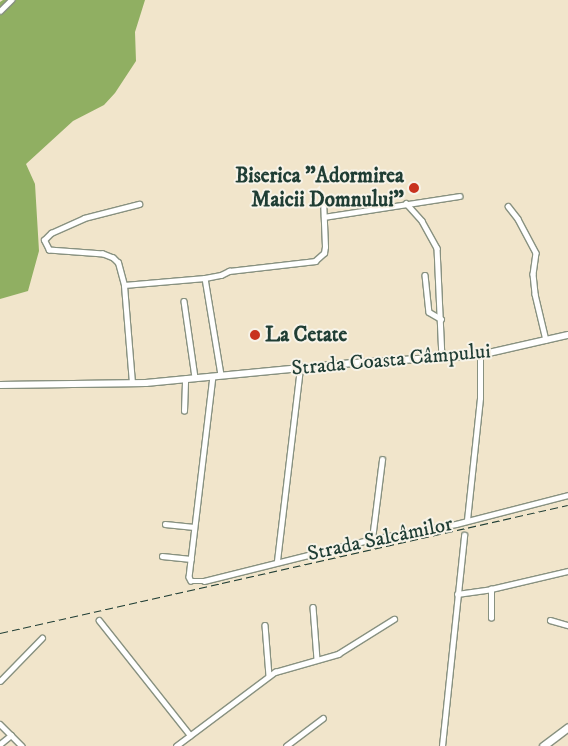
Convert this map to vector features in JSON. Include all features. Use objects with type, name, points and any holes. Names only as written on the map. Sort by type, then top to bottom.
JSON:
[{"type":"main road","points":[[543,746],[568,727]]},
{"type":"street","points":[[0,11],[11,0]]},
{"type":"street","points":[[324,217],[459,196]]},
{"type":"street","points":[[124,285],[205,278],[221,275],[229,270],[315,261],[324,253],[326,247],[324,198]]},
{"type":"street","points":[[406,203],[422,220],[437,248],[442,358]]},
{"type":"street","points":[[132,383],[124,285],[118,263],[113,258],[88,251],[49,250],[44,240],[51,233],[84,218],[139,204]]},
{"type":"street","points":[[508,206],[518,219],[536,253],[533,274],[535,294],[546,340]]},
{"type":"street","points":[[424,275],[429,312],[441,319]]},
{"type":"street","points":[[205,278],[221,375]]},
{"type":"street","points":[[184,302],[195,378]]},
{"type":"street","name":"Strada Coasta Câmpului","points":[[0,385],[132,383],[300,367],[480,355],[568,335]]},
{"type":"street","points":[[467,520],[480,405],[480,355]]},
{"type":"street","points":[[277,561],[300,367]]},
{"type":"street","points":[[162,556],[190,559],[213,376]]},
{"type":"street","points":[[184,411],[185,378]]},
{"type":"street","points":[[372,539],[382,460]]},
{"type":"street","name":"Strada Salcâmilor","points":[[190,559],[188,577],[191,581],[204,581],[277,561],[467,520],[568,495]]},
{"type":"street","points":[[165,524],[194,528]]},
{"type":"street","points":[[442,746],[464,535]]},
{"type":"street","points":[[457,594],[491,589],[568,571]]},
{"type":"street","points":[[491,589],[491,618]]},
{"type":"street","points":[[313,606],[317,659]]},
{"type":"street","points":[[176,746],[280,669],[338,654],[394,619]]},
{"type":"street","points":[[99,620],[190,735]]},
{"type":"street","points":[[550,620],[568,625]]},
{"type":"street","points":[[265,625],[269,676]]},
{"type":"street","points":[[0,681],[42,638]]},
{"type":"street","points":[[286,746],[323,718]]},
{"type":"street","points":[[0,724],[22,746]]},
{"type":"street","points":[[0,744],[11,735]]},
{"type":"green space","points":[[3,0],[145,0],[135,32],[136,61],[115,93],[104,105],[73,121],[26,164],[35,184],[39,251],[28,291],[0,299],[0,2]]},
{"type":"railway","points":[[0,633],[568,505]]},
{"type":"place","name":"Biserica \"Adormirea Maicii Domnului\"","points":[[414,188]]},
{"type":"place","name":"La Cetate","points":[[255,335]]}]
